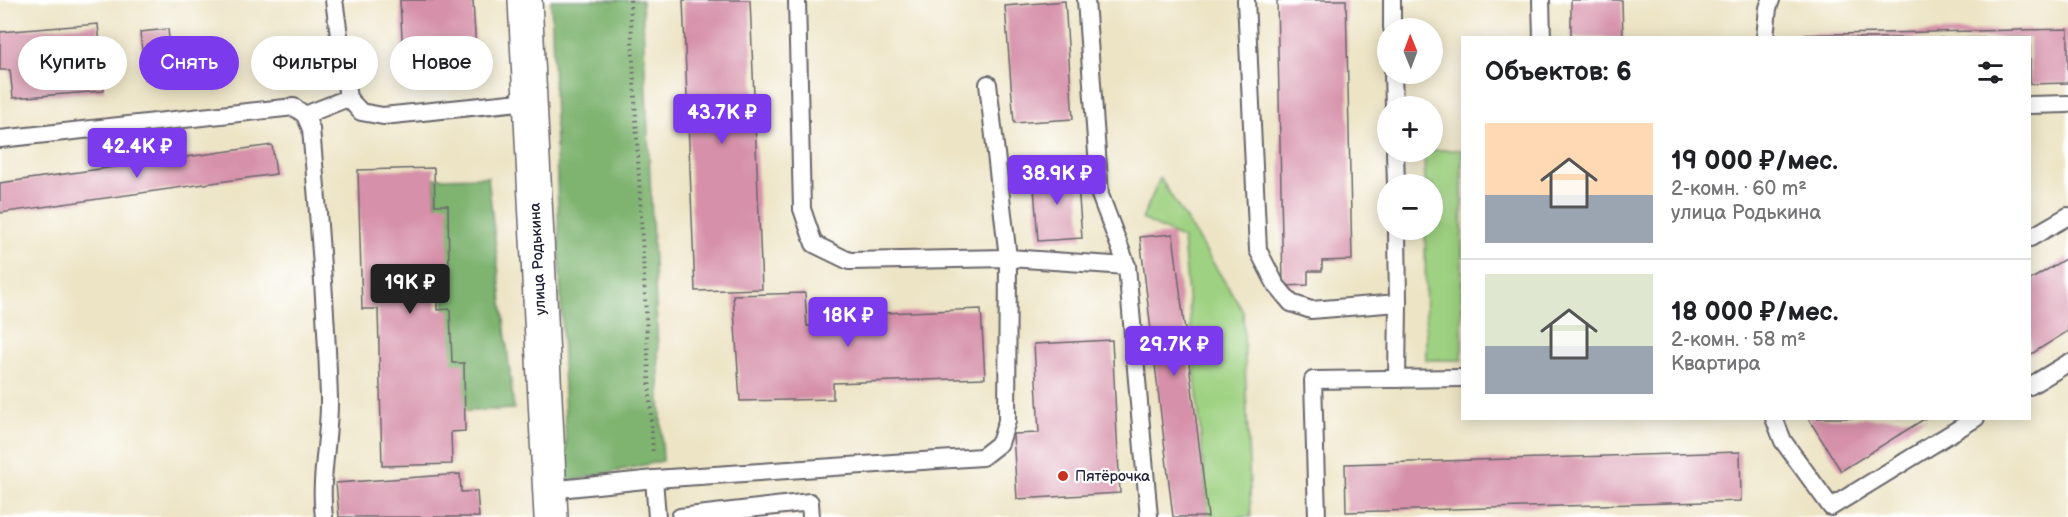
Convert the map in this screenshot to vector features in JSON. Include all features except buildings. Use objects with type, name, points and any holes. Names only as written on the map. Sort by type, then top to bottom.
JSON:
[{"type":"main road","name":"улица Родькина","points":[[525,0],[551,504]]},
{"type":"lane","points":[[334,0],[348,98],[361,112],[383,117],[530,101]]},
{"type":"lane","points":[[797,0],[802,209],[814,244],[849,261],[1008,258],[1127,266]]},
{"type":"lane","points":[[1086,0],[1100,195],[1127,266],[1149,517]]},
{"type":"lane","points":[[1246,0],[1258,250],[1272,276],[1291,303],[1311,310],[1398,303]]},
{"type":"lane","points":[[1392,0],[1392,18]]},
{"type":"lane","points":[[1541,0],[1542,36]]},
{"type":"lane","points":[[1765,36],[1771,0]]},
{"type":"lane","points":[[551,504],[654,479],[982,457],[1000,443],[1006,421],[1008,258],[988,84]]},
{"type":"lane","points":[[305,115],[348,98]]},
{"type":"lane","points":[[2031,105],[2068,104]]},
{"type":"lane","points":[[0,140],[294,107],[305,115],[311,129],[322,251],[329,402],[321,496],[324,517]]},
{"type":"lane","points":[[2031,237],[2068,216]]},
{"type":"lane","points":[[1396,240],[1398,303],[1396,379]]},
{"type":"lane","points":[[2031,385],[2068,363]]},
{"type":"lane","points":[[1317,517],[1313,380],[1461,378]]},
{"type":"lane","points":[[1775,420],[1783,441],[1831,507],[1973,420]]},
{"type":"lane","points":[[654,479],[657,517]]},
{"type":"lane","points":[[680,517],[810,502],[811,517]]},
{"type":"path","points":[[630,0],[654,479]]},
{"type":"green space","points":[[551,0],[642,0],[663,461],[567,482]]},
{"type":"green space","points":[[1443,150],[1461,150],[1461,360],[1426,360],[1425,240],[1443,240],[1443,174],[1425,174],[1424,162],[1443,162]]},
{"type":"green space","points":[[488,177],[514,409],[453,412],[434,178]]},
{"type":"green space","points":[[1160,178],[1243,311],[1251,517],[1208,517],[1183,239],[1142,219]]},
{"type":"place","name":"Пятёрочка","points":[[1063,476]]}]
